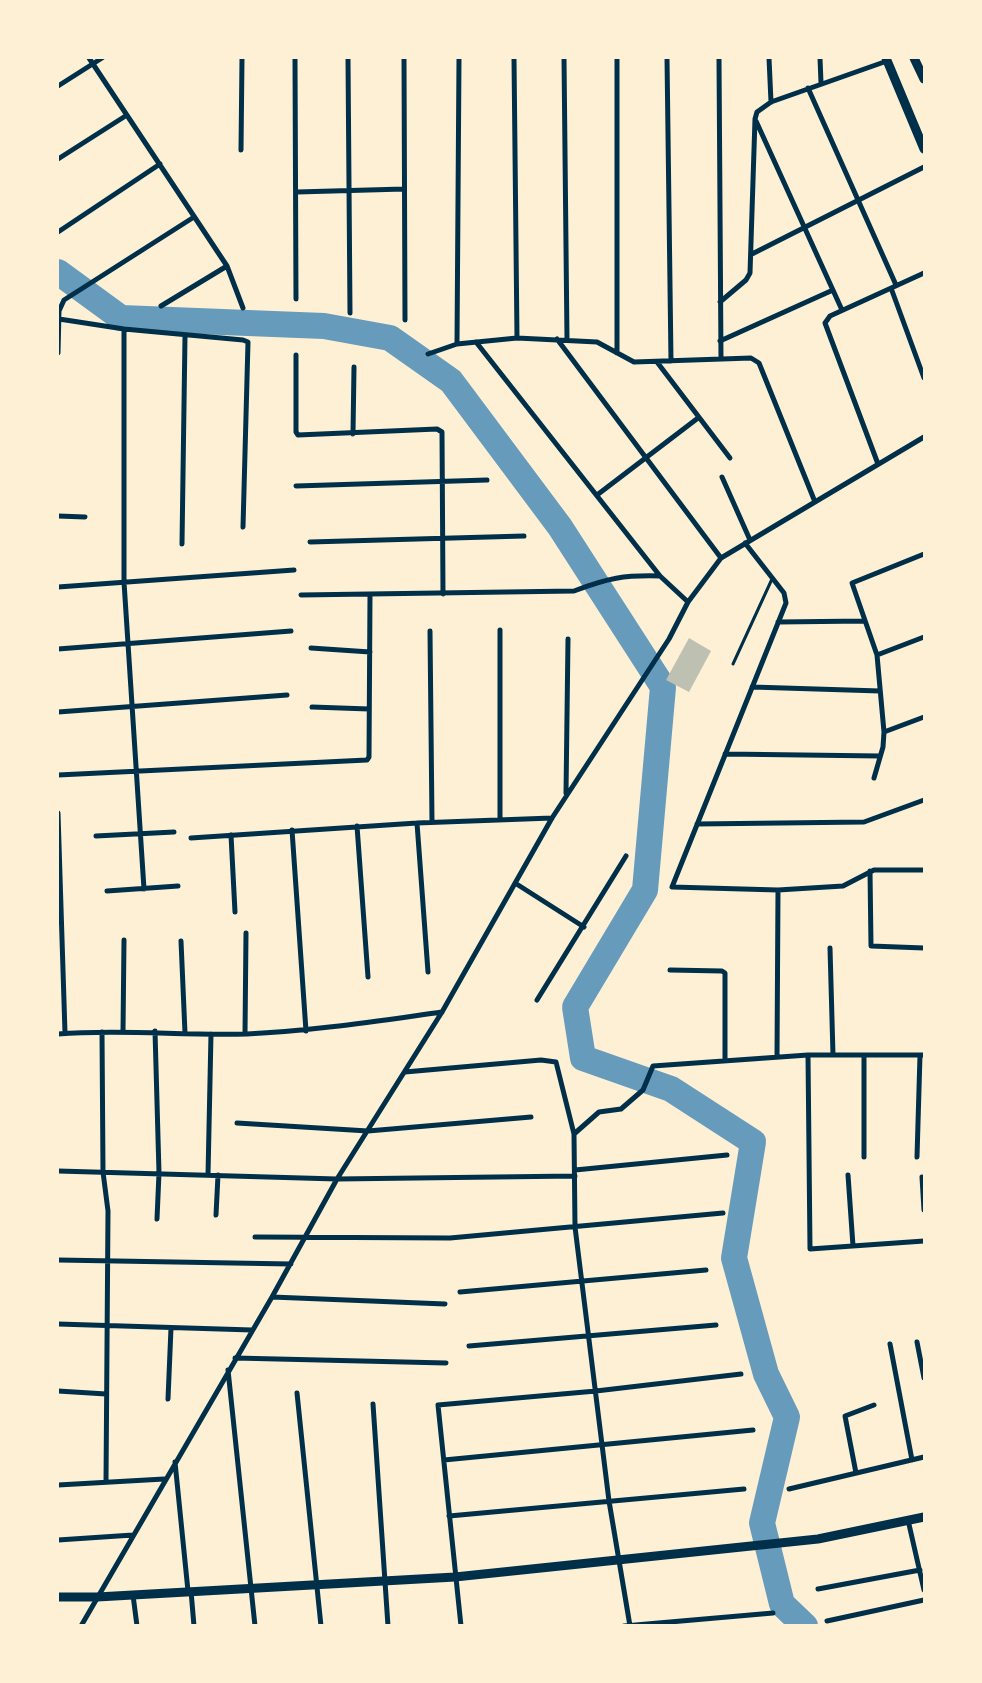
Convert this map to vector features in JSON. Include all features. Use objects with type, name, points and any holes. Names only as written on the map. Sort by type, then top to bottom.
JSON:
[{"type":"street","points":[[89,58],[227,266],[243,308]]},
{"type":"street","points":[[58,86],[102,58]]},
{"type":"street","points":[[241,150],[242,58]]},
{"type":"street","points":[[295,58],[296,299]]},
{"type":"street","points":[[348,58],[350,312]]},
{"type":"street","points":[[404,58],[405,320]]},
{"type":"street","points":[[457,344],[459,58]]},
{"type":"street","points":[[514,58],[517,338]]},
{"type":"street","points":[[564,58],[567,340]]},
{"type":"street","points":[[617,58],[617,353]]},
{"type":"street","points":[[667,58],[671,361]]},
{"type":"street","points":[[719,58],[720,359]]},
{"type":"street","points":[[769,58],[771,102]]},
{"type":"street","points":[[820,58],[821,82]]},
{"type":"street","points":[[914,58],[924,79]]},
{"type":"street","points":[[720,302],[749,276],[752,254],[755,118],[758,112],[771,102],[886,59],[924,149]]},
{"type":"street","points":[[808,88],[858,199],[894,287],[924,378]]},
{"type":"street","points":[[58,158],[127,115]]},
{"type":"street","points":[[755,118],[842,310]]},
{"type":"street","points":[[58,232],[160,164]]},
{"type":"street","points":[[752,254],[804,226],[924,167]]},
{"type":"street","points":[[297,192],[404,189]]},
{"type":"street","points":[[58,353],[58,311],[69,295],[194,217]]},
{"type":"street","points":[[160,306],[227,266]]},
{"type":"street","points":[[878,464],[825,328],[826,318],[924,273]]},
{"type":"street","points":[[720,341],[833,290]]},
{"type":"street","points":[[59,319],[185,336],[243,340],[248,345],[243,527]]},
{"type":"street","points":[[124,329],[124,582],[126,644],[144,889]]},
{"type":"street","points":[[182,544],[185,336]]},
{"type":"street","points":[[428,354],[457,344],[517,338],[597,342],[634,362],[751,358],[759,363],[815,502]]},
{"type":"street","points":[[556,339],[720,558]]},
{"type":"street","points":[[476,342],[660,576],[688,602]]},
{"type":"street","points":[[296,355],[297,434],[353,434],[440,430],[442,433],[443,594]]},
{"type":"street","points":[[657,362],[730,458]]},
{"type":"street","points":[[353,434],[354,367]]},
{"type":"street","points":[[596,495],[698,418]]},
{"type":"street","points":[[81,1626],[164,1479],[306,1238],[337,1179],[442,1012],[552,818],[669,639],[688,602],[720,558],[924,437]]},
{"type":"street","points":[[722,477],[747,542],[786,599],[672,885],[673,888],[778,890],[843,886],[854,882],[870,871],[924,870]]},
{"type":"street","points":[[296,486],[487,480]]},
{"type":"street","points":[[58,516],[85,517]]},
{"type":"street","points":[[310,542],[524,536]]},
{"type":"street","points":[[874,778],[884,732],[877,655],[852,582],[924,554]]},
{"type":"street","points":[[58,587],[294,570]]},
{"type":"street","points":[[301,595],[574,591],[603,579],[628,575],[660,576]]},
{"type":"street","points":[[58,776],[365,761],[369,757],[370,595]]},
{"type":"street","points":[[778,622],[865,621]]},
{"type":"street","points":[[500,630],[500,820]]},
{"type":"street","points":[[58,649],[291,631]]},
{"type":"street","points":[[430,631],[432,822]]},
{"type":"street","points":[[877,655],[924,637]]},
{"type":"street","points":[[566,795],[568,639]]},
{"type":"street","points":[[311,648],[370,652]]},
{"type":"street","points":[[752,687],[880,691]]},
{"type":"street","points":[[58,712],[287,695]]},
{"type":"street","points":[[312,708],[369,709]]},
{"type":"street","points":[[884,732],[924,717]]},
{"type":"street","points":[[725,754],[880,756]]},
{"type":"street","points":[[697,824],[864,822],[924,800]]},
{"type":"street","points":[[58,813],[59,915],[65,1033]]},
{"type":"street","points":[[191,838],[357,826],[552,818]]},
{"type":"street","points":[[416,823],[428,972]]},
{"type":"street","points":[[357,826],[368,977]]},
{"type":"street","points":[[292,830],[306,1031]]},
{"type":"street","points":[[96,836],[174,832]]},
{"type":"street","points":[[231,835],[235,912]]},
{"type":"street","points":[[537,1000],[584,927],[626,856]]},
{"type":"street","points":[[870,871],[870,946],[924,948]]},
{"type":"street","points":[[515,883],[584,927]]},
{"type":"street","points":[[107,891],[178,886]]},
{"type":"street","points":[[778,890],[778,1057]]},
{"type":"street","points":[[245,1034],[246,933]]},
{"type":"street","points":[[123,1032],[124,940]]},
{"type":"street","points":[[181,941],[185,1032]]},
{"type":"street","points":[[830,948],[834,1055]]},
{"type":"street","points":[[670,970],[722,971],[725,973],[725,1061]]},
{"type":"street","points":[[58,1034],[155,1031],[245,1034],[306,1031],[442,1012]]},
{"type":"street","points":[[155,1031],[159,1173],[157,1219]]},
{"type":"street","points":[[102,1032],[103,1172],[108,1210],[106,1482]]},
{"type":"street","points":[[208,1175],[211,1034]]},
{"type":"street","points":[[808,1055],[810,1248],[812,1250],[924,1241]]},
{"type":"street","points":[[574,1134],[599,1112],[621,1109],[643,1090],[653,1066],[808,1055],[922,1055],[917,1157]]},
{"type":"street","points":[[864,1055],[864,1157]]},
{"type":"street","points":[[405,1072],[541,1060],[556,1062],[574,1134],[575,1227],[601,1444],[630,1625]]},
{"type":"street","points":[[237,1123],[368,1131],[531,1117]]},
{"type":"street","points":[[58,1171],[337,1179],[574,1173],[727,1155]]},
{"type":"street","points":[[216,1215],[218,1175]]},
{"type":"street","points":[[848,1175],[852,1246]]},
{"type":"street","points":[[922,1177],[924,1210]]},
{"type":"street","points":[[256,1237],[431,1239],[723,1213]]},
{"type":"street","points":[[58,1260],[291,1264]]},
{"type":"street","points":[[460,1292],[706,1270]]},
{"type":"street","points":[[272,1297],[445,1304]]},
{"type":"street","points":[[58,1324],[252,1330]]},
{"type":"street","points":[[468,1346],[716,1325]]},
{"type":"street","points":[[168,1399],[171,1328]]},
{"type":"street","points":[[917,1342],[924,1378]]},
{"type":"street","points":[[890,1344],[912,1460]]},
{"type":"street","points":[[235,1358],[446,1363]]},
{"type":"street","points":[[228,1370],[255,1626]]},
{"type":"street","points":[[461,1626],[437,1409],[440,1404],[596,1391],[741,1374]]},
{"type":"street","points":[[58,1390],[106,1394]]},
{"type":"street","points":[[297,1393],[321,1626]]},
{"type":"street","points":[[373,1404],[388,1626]]},
{"type":"street","points":[[856,1473],[845,1416],[874,1406]]},
{"type":"street","points":[[444,1460],[753,1430]]},
{"type":"street","points":[[789,1489],[924,1457]]},
{"type":"street","points":[[175,1461],[194,1626]]},
{"type":"street","points":[[58,1485],[164,1479]]},
{"type":"street","points":[[449,1516],[744,1489]]},
{"type":"street","points":[[58,1597],[98,1597],[317,1583],[455,1577],[818,1539],[924,1517]]},
{"type":"street","points":[[908,1520],[924,1590]]},
{"type":"street","points":[[58,1540],[133,1535]]},
{"type":"street","points":[[818,1589],[920,1570]]},
{"type":"street","points":[[133,1594],[137,1626]]},
{"type":"street","points":[[827,1621],[924,1600]]},
{"type":"street","points":[[624,1626],[773,1613]]},
{"type":"lane","points":[[734,664],[773,579]]},
{"type":"building","points":[[689,638],[711,651],[689,692],[666,680]]},
{"type":"waterway","points":[[58,272],[121,318],[324,326],[390,338],[451,381],[560,527],[663,687],[645,890],[575,1007],[583,1058],[671,1089],[753,1142],[734,1258],[766,1374],[787,1417],[762,1523],[782,1604],[805,1626]]}]
